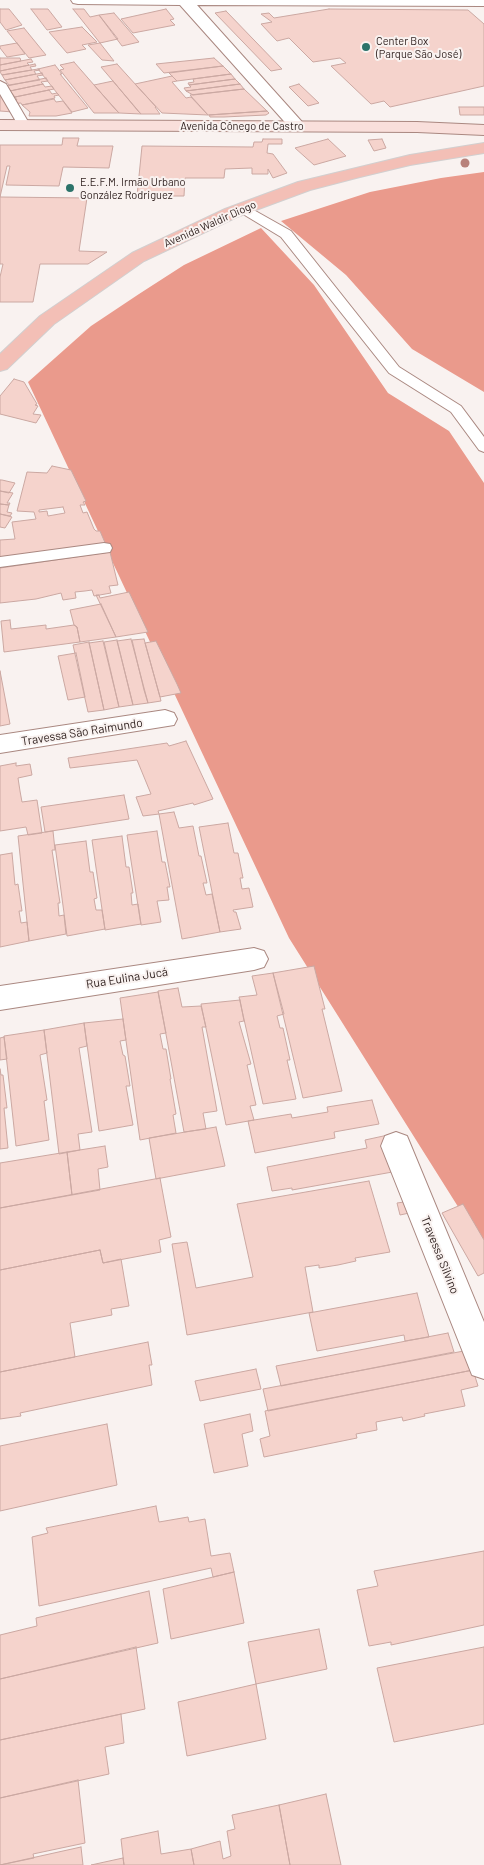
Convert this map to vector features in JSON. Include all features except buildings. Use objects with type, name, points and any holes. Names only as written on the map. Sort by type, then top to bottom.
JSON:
[{"type":"main road","name":"Avenida Cônego de Castro","points":[[0,125],[297,126],[484,130]]},
{"type":"main road","name":"Avenida Waldir Diogo","points":[[0,365],[47,320],[138,257],[243,208],[304,186],[357,172],[410,160],[484,148]]},
{"type":"street","points":[[78,0],[484,2]]},
{"type":"street","points":[[184,1],[297,126]]},
{"type":"street","name":"Travessa São Raimundo","points":[[0,744],[165,719]]},
{"type":"street","name":"Rua Eulina Jucá","points":[[0,998],[254,959]]},
{"type":"street","name":"Travessa Silvino","points":[[396,1146],[484,1363]]},
{"type":"lane","points":[[0,84],[24,125]]},
{"type":"lane","points":[[243,208],[286,234],[394,370],[456,409],[484,447]]},
{"type":"lane","points":[[0,562],[104,548]]},
{"type":"shaded area","points":[[484,172],[484,392],[412,349],[346,275],[281,221],[370,192],[441,178]]},
{"type":"shaded area","points":[[261,228],[314,285],[388,393],[449,431],[484,483],[484,1248],[289,938],[28,382],[91,326],[139,294],[184,265]]},
{"type":"place","name":"Center Box (Parque São José)","points":[[366,47]]},
{"type":"place","name":"E.E.F.M. Irmão Urbano González Rodriguez","points":[[70,188]]}]
